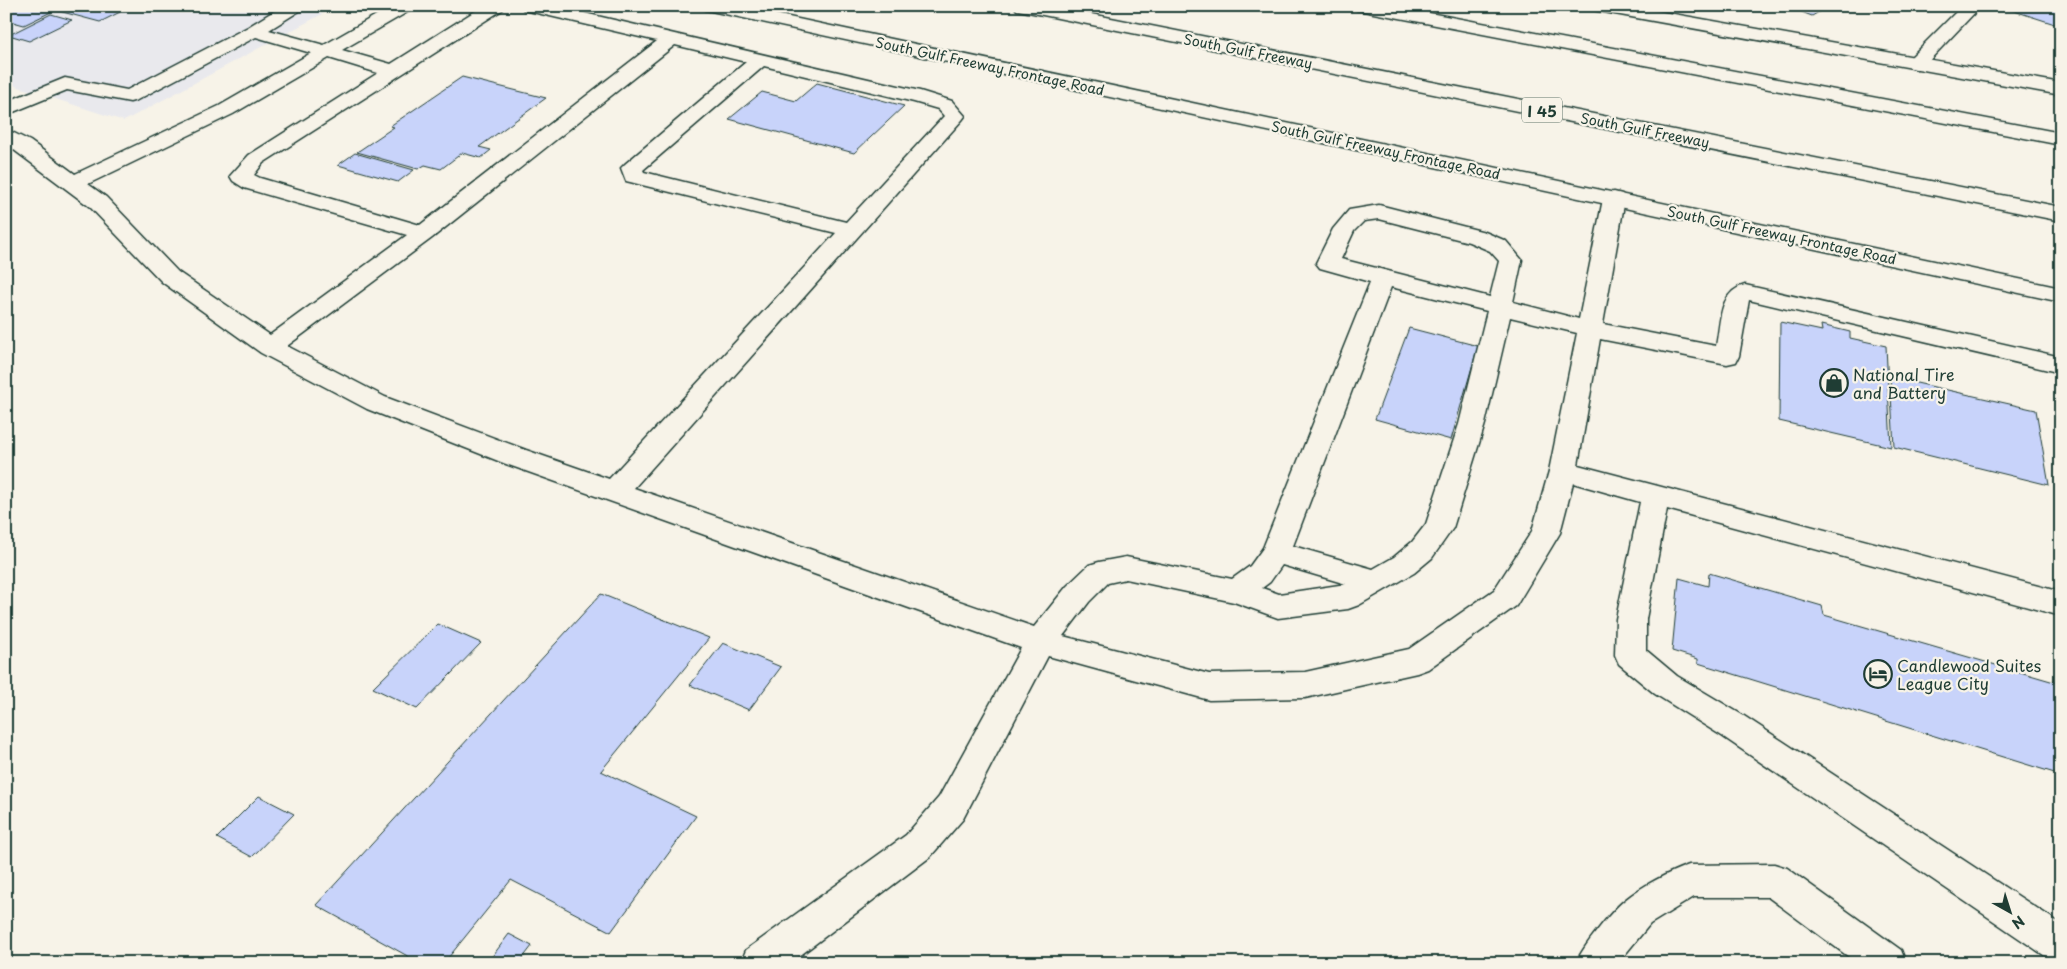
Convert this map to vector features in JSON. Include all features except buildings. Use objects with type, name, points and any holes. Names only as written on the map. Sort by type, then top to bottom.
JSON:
[{"type":"main road","points":[[6,109],[65,84],[130,96],[295,6]]},
{"type":"main road","points":[[73,183],[226,110],[405,6]]},
{"type":"main road","points":[[424,233],[252,182],[241,176],[256,159],[496,6]]},
{"type":"main road","points":[[530,6],[920,96],[946,105],[955,116],[614,492]]},
{"type":"main road","name":"South Gulf Freeway Frontage Road","points":[[711,6],[2061,295]]},
{"type":"main road","name":"South Gulf Freeway","points":[[1023,6],[2061,214]]},
{"type":"main road","points":[[1363,6],[2061,139]]},
{"type":"main road","points":[[1598,6],[2061,88]]},
{"type":"main road","points":[[1916,63],[1972,6]]},
{"type":"main road","points":[[254,30],[394,71]]},
{"type":"main road","points":[[270,347],[424,233],[672,39]]},
{"type":"main road","points":[[760,60],[632,168],[634,176],[852,230]]},
{"type":"main road","points":[[6,135],[23,144],[98,202],[170,277],[270,347],[376,404],[516,457],[1040,642],[1209,687],[1305,685],[1417,660],[1505,598],[1546,533],[1563,471],[1614,199]]},
{"type":"main road","points":[[759,963],[918,846],[951,808],[1040,642],[1078,594],[1098,573],[1126,568],[1238,591],[1278,606],[1348,597],[1378,582],[1404,565],[1422,550],[1439,528],[1472,424],[1498,306],[1511,260],[1498,246],[1477,237],[1378,212],[1357,215],[1344,229],[1328,263],[1383,278],[1498,306],[1590,329],[1727,356],[1736,298],[1745,292],[2061,365]]},
{"type":"main road","points":[[1238,591],[1260,574],[1276,552],[1383,278]]},
{"type":"main road","points":[[1563,471],[2061,604]]},
{"type":"main road","points":[[1655,496],[1631,619],[1630,655],[1666,685],[1741,732],[2061,945]]},
{"type":"main road","points":[[1276,552],[1378,582]]},
{"type":"main road","points":[[1594,963],[1637,912],[1690,881],[1774,880],[1888,963]]},
{"type":"shaded area","points":[[6,6],[337,6],[124,121],[6,83]]},
{"type":"place","name":"National Tire and Battery","points":[[1834,383]]},
{"type":"place","name":"Candlewood Suites League City","points":[[1878,674]]}]
